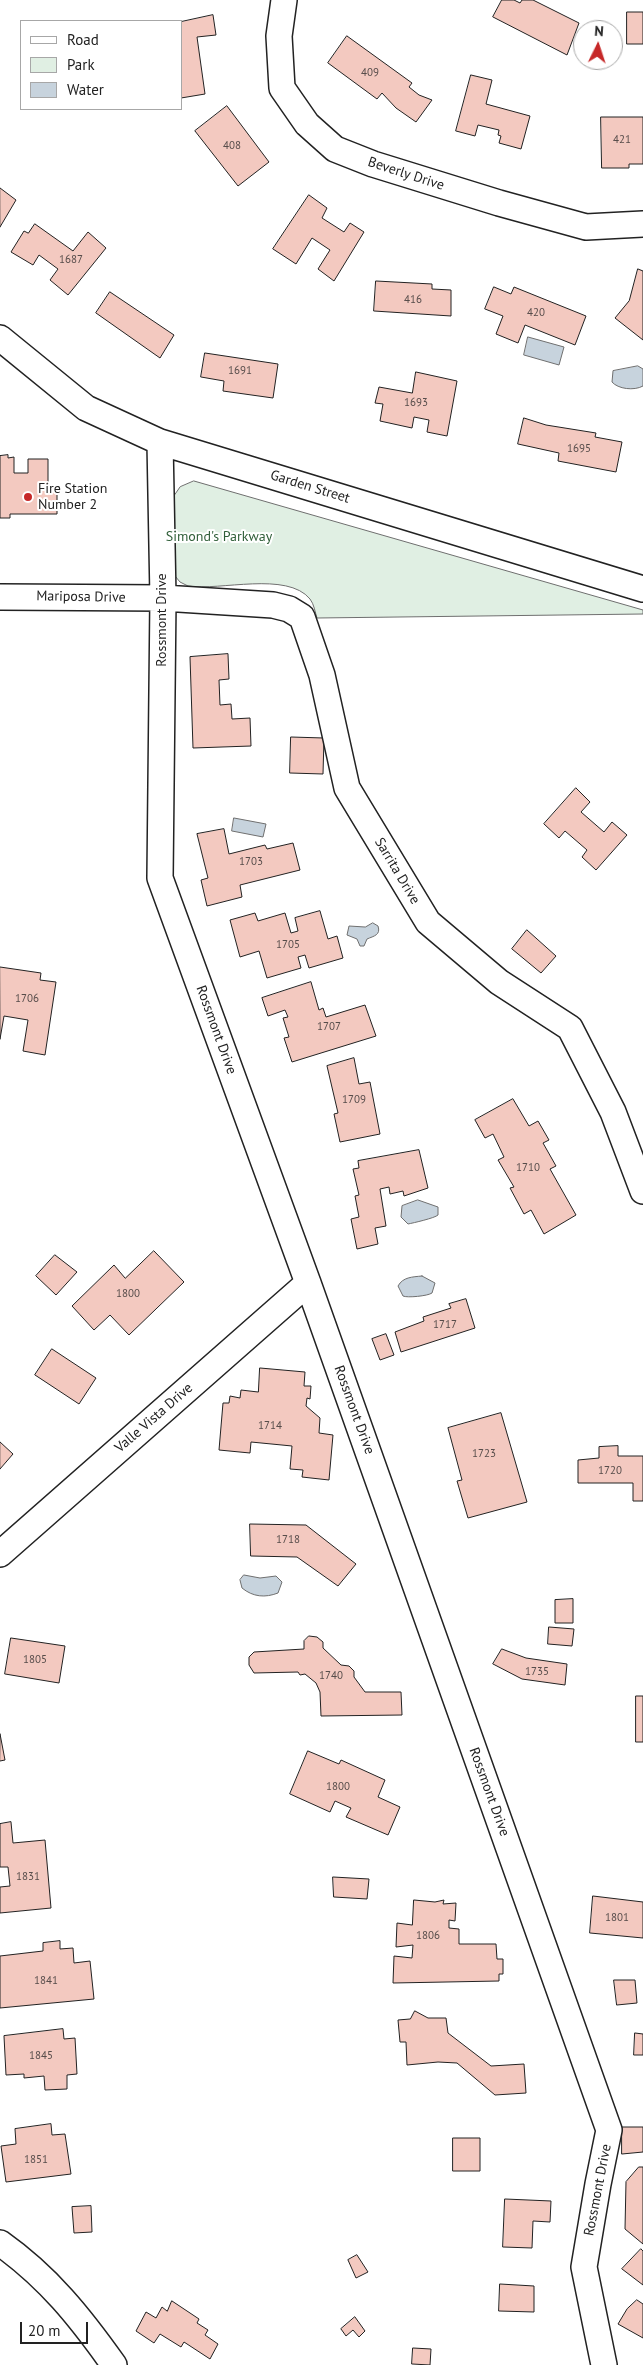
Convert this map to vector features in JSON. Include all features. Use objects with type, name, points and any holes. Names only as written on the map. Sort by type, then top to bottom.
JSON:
[{"type":"street","name":"Beverly Drive","points":[[284,0],[279,36],[282,88],[307,124],[336,149],[373,164],[499,203],[586,226],[643,224]]},
{"type":"street","name":"Garden Street","points":[[0,338],[86,408],[160,442],[643,589]]},
{"type":"street","name":"Rossmont Drive","points":[[160,442],[163,598],[160,878],[308,1283],[609,2130],[584,2267],[604,2365]]},
{"type":"street","name":"Mariposa Drive","points":[[0,596],[163,598]]},
{"type":"street","name":"Sarrita Drive","points":[[163,598],[272,604],[289,609],[302,617],[322,675],[347,788],[428,922],[499,982],[570,1028],[614,1112],[643,1191]]},
{"type":"street","name":"Valle Vista Drive","points":[[0,1554],[308,1283]]},
{"type":"street","points":[[0,2243],[29,2264],[83,2321],[114,2365]]},
{"type":"green space","name":"Simond's Parkway","points":[[194,481],[643,610],[643,614],[317,618],[310,599],[299,591],[286,586],[252,584],[188,586],[180,582],[175,576],[171,500],[180,487]]},
{"type":"water","points":[[528,337],[564,347],[559,365],[524,355]]},
{"type":"water","points":[[638,366],[643,369],[643,386],[626,388],[612,382],[613,371]]},
{"type":"water","points":[[234,818],[266,824],[263,837],[232,831]]},
{"type":"water","points":[[373,923],[378,926],[379,931],[376,935],[367,939],[364,946],[360,946],[357,939],[347,935],[349,926],[365,927]]},
{"type":"water","points":[[418,1200],[438,1207],[438,1215],[408,1224],[401,1217],[402,1206]]},
{"type":"water","points":[[422,1276],[435,1283],[432,1293],[409,1297],[403,1296],[398,1286],[400,1283],[408,1278]]},
{"type":"water","points":[[244,1575],[260,1578],[276,1576],[282,1582],[278,1593],[259,1596],[242,1588],[240,1580]]},
{"type":"building","points":[[502,0],[514,0],[520,3],[522,0],[533,0],[573,20],[573,39],[567,55],[493,17]]},
{"type":"building","points":[[627,12],[643,12],[643,44],[627,44]]},
{"type":"building","points":[[213,15],[216,35],[197,37],[205,94],[182,98],[182,22]]},
{"type":"building","points":[[347,36],[412,83],[409,87],[419,95],[432,100],[416,122],[396,108],[382,93],[377,99],[328,63]]},
{"type":"building","points":[[471,75],[492,80],[486,104],[530,116],[521,149],[499,143],[501,136],[498,135],[499,130],[478,125],[475,136],[456,131]]},
{"type":"building","points":[[227,106],[269,162],[238,186],[195,131]]},
{"type":"building","points":[[601,117],[643,117],[643,164],[629,164],[629,168],[602,168]]},
{"type":"building","points":[[0,188],[16,200],[0,227]]},
{"type":"building","points":[[309,195],[327,208],[322,218],[344,232],[350,223],[364,232],[334,281],[318,269],[330,250],[312,238],[296,264],[273,249]]},
{"type":"building","points":[[35,224],[73,251],[88,232],[106,248],[68,295],[50,280],[58,269],[39,255],[33,265],[11,252],[24,231],[28,233]]},
{"type":"building","points":[[638,269],[643,271],[643,340],[615,318],[629,301]]},
{"type":"building","points":[[376,281],[432,284],[432,289],[451,290],[451,316],[374,311]]},
{"type":"building","points":[[494,287],[511,294],[514,287],[586,316],[575,345],[525,325],[518,343],[496,334],[503,316],[485,309]]},
{"type":"building","points":[[110,292],[174,335],[160,358],[96,313]]},
{"type":"building","points":[[205,353],[278,364],[273,398],[223,391],[224,381],[201,377]]},
{"type":"building","points":[[416,372],[457,381],[447,436],[427,432],[429,420],[414,417],[412,428],[380,421],[383,404],[375,403],[379,387],[412,393]]},
{"type":"building","points":[[524,418],[546,425],[596,433],[595,437],[622,442],[616,472],[558,461],[559,453],[518,444]]},
{"type":"building","points":[[8,455],[8,458],[14,457],[14,473],[28,473],[28,459],[48,459],[48,488],[57,488],[57,514],[10,514],[10,518],[0,518],[0,456]]},
{"type":"building","points":[[228,654],[229,679],[219,680],[220,705],[231,704],[232,719],[250,718],[251,746],[193,748],[190,657]]},
{"type":"building","points":[[291,737],[324,738],[323,774],[290,773]]},
{"type":"building","points":[[576,788],[590,802],[581,812],[604,832],[612,822],[627,835],[596,870],[582,857],[587,850],[565,831],[559,838],[544,824]]},
{"type":"building","points":[[224,829],[229,854],[265,845],[267,849],[293,843],[300,870],[240,885],[242,897],[207,906],[201,880],[208,878],[197,834]]},
{"type":"building","points":[[320,911],[328,939],[337,936],[343,958],[309,968],[305,955],[298,957],[301,968],[267,978],[259,951],[240,957],[230,920],[255,913],[258,921],[285,913],[291,933],[298,931],[295,918]]},
{"type":"building","points":[[527,930],[556,956],[541,973],[512,949]]},
{"type":"building","points":[[0,967],[41,973],[40,980],[56,982],[45,1055],[23,1051],[28,1020],[4,1016],[0,1039]]},
{"type":"building","points":[[311,982],[319,1010],[323,1008],[326,1017],[365,1005],[376,1036],[292,1062],[284,1038],[289,1037],[283,1018],[288,1017],[285,1010],[268,1016],[262,998]]},
{"type":"building","points":[[354,1058],[359,1084],[370,1082],[380,1134],[340,1142],[334,1114],[338,1113],[327,1066]]},
{"type":"building","points":[[513,1099],[529,1126],[538,1121],[549,1140],[543,1143],[556,1166],[550,1169],[576,1215],[544,1234],[531,1210],[524,1214],[510,1188],[514,1187],[498,1160],[504,1157],[493,1134],[485,1138],[475,1120]]},
{"type":"building","points":[[419,1150],[428,1188],[404,1196],[403,1191],[390,1194],[389,1187],[380,1189],[386,1226],[375,1228],[378,1244],[357,1249],[351,1219],[359,1217],[355,1196],[359,1195],[353,1169],[359,1168],[358,1161]]},
{"type":"building","points":[[154,1251],[184,1282],[129,1335],[110,1315],[94,1330],[72,1306],[114,1265],[125,1278]]},
{"type":"building","points":[[55,1255],[77,1272],[56,1295],[36,1276]]},
{"type":"building","points":[[466,1299],[475,1328],[401,1352],[395,1332],[424,1321],[423,1317],[451,1308],[449,1304]]},
{"type":"building","points":[[386,1334],[394,1355],[380,1360],[372,1339]]},
{"type":"building","points":[[52,1349],[96,1378],[79,1404],[35,1375]]},
{"type":"building","points":[[260,1368],[305,1372],[304,1386],[311,1386],[310,1399],[307,1398],[306,1406],[320,1418],[319,1433],[333,1435],[329,1480],[302,1477],[303,1470],[290,1469],[292,1446],[251,1442],[250,1453],[219,1450],[223,1403],[229,1403],[230,1396],[240,1398],[241,1390],[258,1392]]},
{"type":"building","points":[[501,1413],[527,1502],[468,1518],[457,1481],[462,1480],[448,1428]]},
{"type":"building","points":[[0,1442],[13,1454],[0,1469]]},
{"type":"building","points":[[618,1446],[618,1456],[643,1456],[643,1501],[633,1501],[633,1483],[578,1483],[578,1460],[599,1458],[599,1447]]},
{"type":"building","points":[[250,1524],[306,1525],[356,1564],[338,1586],[297,1557],[251,1556]]},
{"type":"building","points":[[573,1599],[573,1623],[555,1623],[555,1600]]},
{"type":"building","points":[[549,1627],[574,1629],[572,1646],[548,1644]]},
{"type":"building","points":[[309,1636],[317,1637],[323,1642],[323,1648],[341,1665],[349,1666],[354,1671],[354,1677],[365,1692],[401,1692],[402,1715],[321,1716],[320,1692],[316,1683],[305,1674],[300,1675],[298,1672],[254,1673],[249,1665],[249,1657],[254,1652],[304,1649],[304,1641]]},
{"type":"building","points":[[11,1638],[65,1646],[59,1683],[5,1674]]},
{"type":"building","points":[[502,1649],[526,1658],[567,1664],[565,1685],[522,1679],[493,1664]]},
{"type":"building","points":[[636,1696],[643,1696],[643,1742],[636,1742]]},
{"type":"building","points":[[0,1734],[5,1760],[0,1761]]},
{"type":"building","points":[[308,1751],[339,1764],[341,1760],[385,1780],[378,1797],[400,1807],[388,1835],[346,1817],[351,1808],[335,1801],[330,1812],[290,1794]]},
{"type":"building","points":[[11,1822],[13,1843],[45,1840],[51,1908],[0,1913],[0,1887],[10,1886],[8,1867],[0,1867],[0,1824]]},
{"type":"building","points":[[333,1877],[369,1879],[367,1899],[334,1897]]},
{"type":"building","points":[[593,1896],[643,1902],[643,1938],[590,1933]]},
{"type":"building","points":[[414,1900],[435,1902],[444,1900],[443,1904],[456,1903],[455,1921],[449,1920],[449,1928],[459,1929],[459,1944],[496,1944],[497,1959],[503,1959],[503,1974],[499,1974],[499,1981],[393,1983],[394,1956],[412,1958],[413,1945],[396,1947],[397,1923],[412,1925]]},
{"type":"building","points":[[60,1941],[60,1949],[73,1948],[74,1963],[90,1961],[94,1999],[0,2008],[0,1956],[43,1951],[43,1943]]},
{"type":"building","points":[[614,1980],[635,1980],[637,2003],[617,2005]]},
{"type":"building","points":[[415,2011],[428,2018],[446,2018],[448,2033],[491,2066],[524,2064],[526,2093],[495,2095],[457,2063],[438,2062],[407,2065],[406,2042],[400,2042],[398,2020],[410,2019]]},
{"type":"building","points":[[63,2029],[64,2039],[75,2038],[77,2074],[67,2075],[67,2089],[45,2090],[44,2076],[24,2078],[24,2074],[6,2075],[4,2036]]},
{"type":"building","points":[[635,2033],[643,2034],[643,2055],[634,2055]]},
{"type":"building","points":[[51,2124],[52,2135],[65,2134],[71,2174],[6,2182],[1,2146],[16,2144],[15,2129]]},
{"type":"building","points":[[622,2127],[643,2127],[643,2152],[622,2154]]},
{"type":"building","points":[[453,2138],[480,2138],[480,2171],[453,2171]]},
{"type":"building","points":[[639,2167],[643,2167],[643,2244],[625,2229],[626,2182]]},
{"type":"building","points":[[505,2199],[551,2201],[550,2222],[533,2221],[532,2248],[503,2247]]},
{"type":"building","points":[[91,2206],[92,2232],[74,2233],[72,2207]]},
{"type":"building","points":[[641,2249],[643,2251],[643,2285],[622,2269]]},
{"type":"building","points":[[357,2255],[368,2272],[356,2278],[348,2260]]},
{"type":"building","points":[[500,2284],[534,2286],[534,2312],[499,2311]]},
{"type":"building","points":[[637,2300],[643,2304],[643,2338],[618,2324],[627,2309]]},
{"type":"building","points":[[172,2301],[199,2319],[197,2323],[208,2330],[205,2335],[218,2344],[210,2359],[184,2342],[181,2347],[160,2334],[154,2343],[136,2331],[146,2312],[156,2318],[162,2307],[167,2311]]},
{"type":"building","points":[[355,2317],[365,2331],[359,2337],[353,2330],[346,2336],[341,2329]]},
{"type":"building","points":[[413,2348],[431,2349],[430,2365],[412,2364]]},
{"type":"place","name":"Fire Station Number 2","points":[[28,497]]}]
